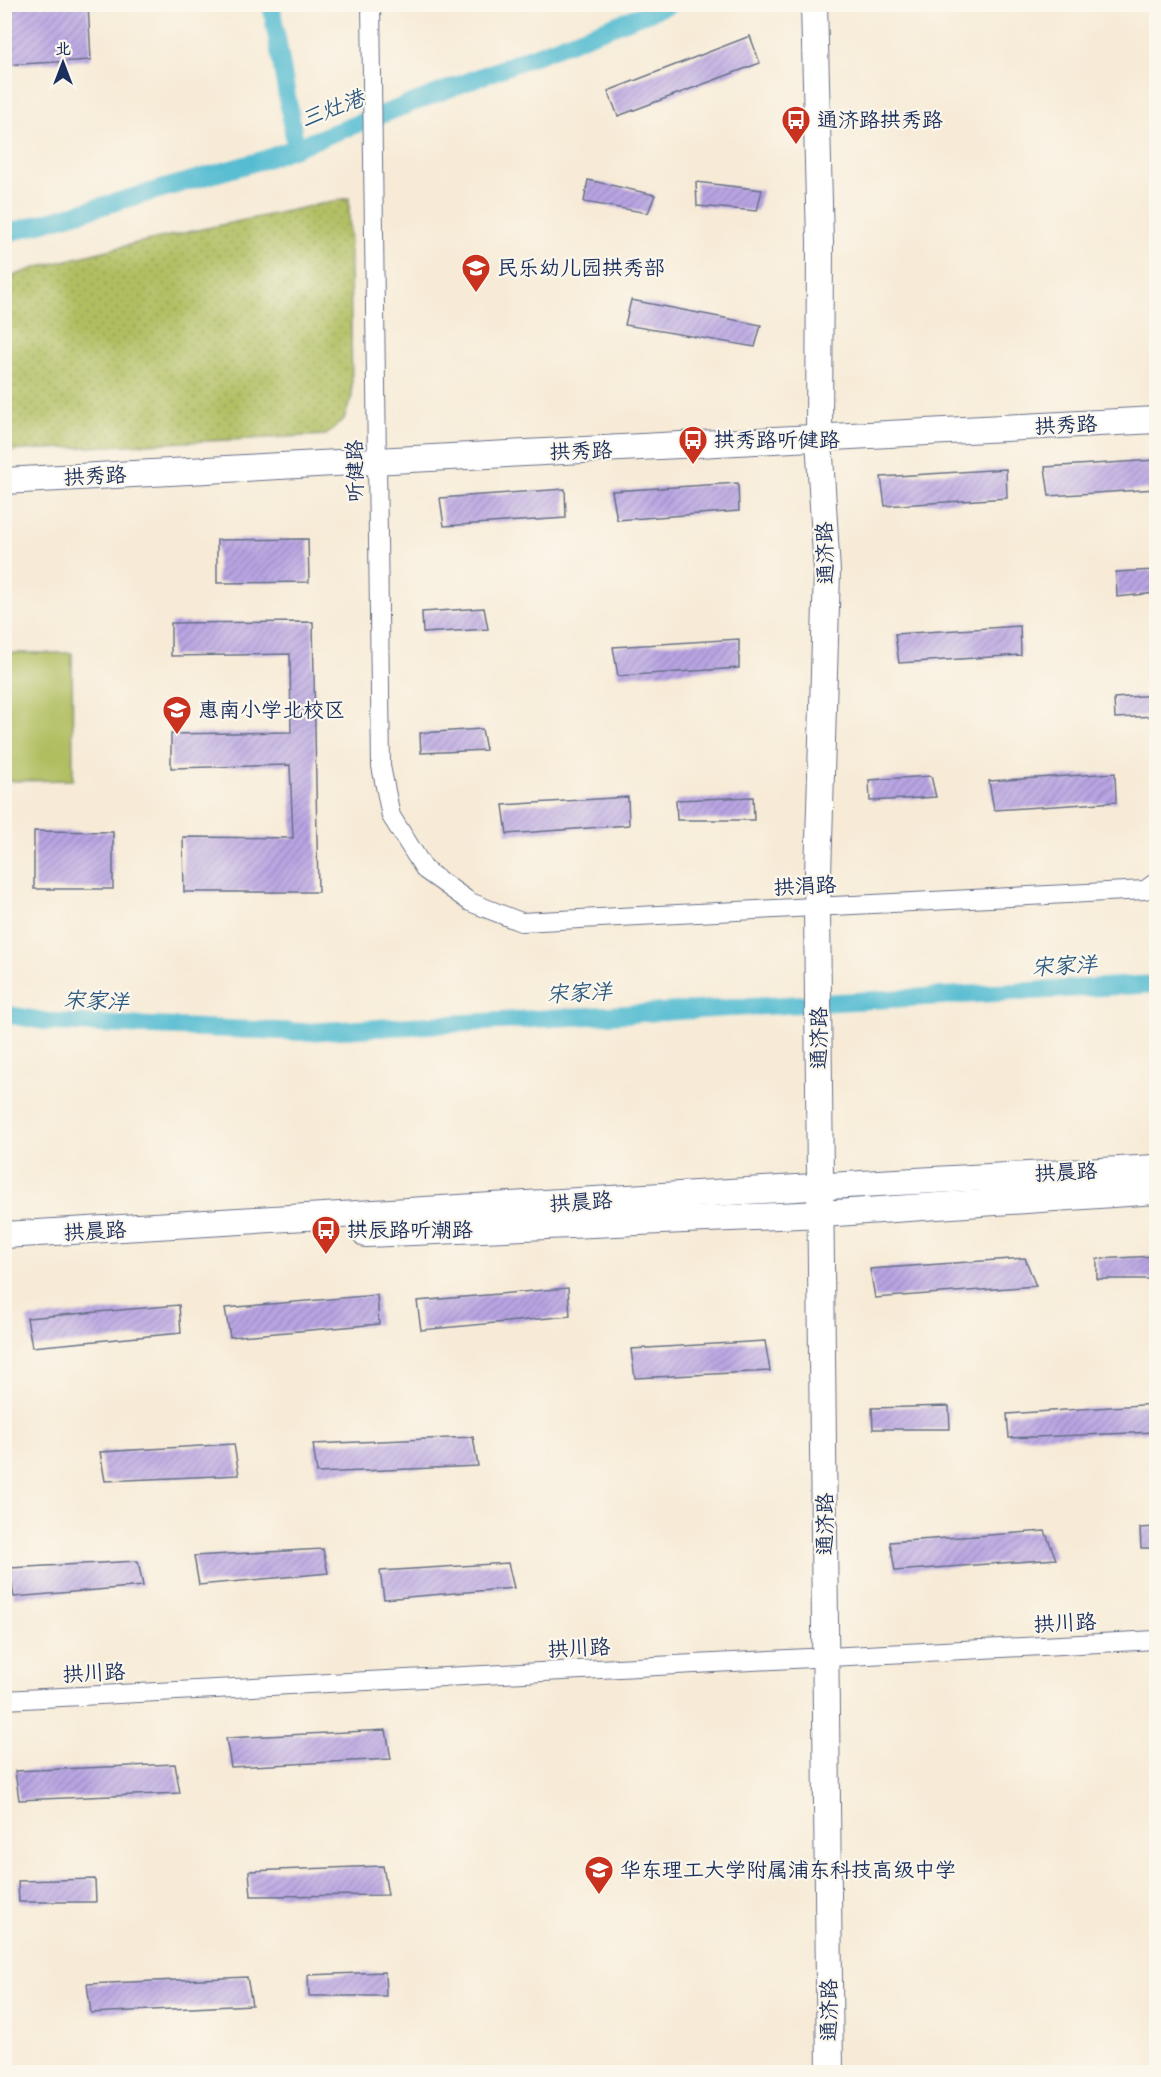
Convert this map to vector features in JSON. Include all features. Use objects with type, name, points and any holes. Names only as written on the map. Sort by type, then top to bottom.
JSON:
[{"type":"street","name":"听健路","points":[[371,4],[370,72],[381,766],[391,816],[425,870],[470,903]]},
{"type":"street","name":"通济路","points":[[814,4],[820,242],[819,439],[827,572],[817,909],[830,2073]]},
{"type":"street","name":"拱秀路","points":[[4,481],[1156,420]]},
{"type":"street","name":"拱涓路","points":[[470,903],[521,922],[817,909],[1151,886]]},
{"type":"street","name":"拱晨路","points":[[4,1235],[361,1217],[821,1185],[1156,1168]]},
{"type":"street","name":"拱晨路","points":[[4,1253],[516,1226],[822,1214],[1156,1191]]},
{"type":"street","name":"拱川路","points":[[4,1700],[1156,1640]]},
{"type":"green space","points":[[349,198],[352,396],[344,419],[326,435],[5,451],[5,279],[35,268],[141,242]]},
{"type":"green space","points":[[5,653],[72,653],[73,780],[5,781]]},
{"type":"building","points":[[88,4],[91,60],[4,65],[4,6]]},
{"type":"building","points":[[750,36],[760,63],[618,116],[608,91]]},
{"type":"building","points":[[588,180],[655,195],[648,213],[584,202]]},
{"type":"building","points":[[696,182],[762,190],[757,211],[697,206]]},
{"type":"building","points":[[631,300],[761,325],[755,347],[625,325]]},
{"type":"building","points":[[1156,460],[1156,489],[1049,496],[1045,467]]},
{"type":"building","points":[[1006,469],[1007,498],[885,506],[881,477]]},
{"type":"building","points":[[738,483],[739,511],[617,520],[612,491]]},
{"type":"building","points":[[565,489],[566,518],[444,526],[440,498]]},
{"type":"building","points":[[308,539],[309,582],[217,583],[217,540]]},
{"type":"building","points":[[1156,570],[1156,593],[1117,597],[1116,572]]},
{"type":"building","points":[[484,608],[488,629],[423,633],[422,612]]},
{"type":"building","points":[[313,622],[318,892],[184,892],[183,837],[293,838],[290,765],[171,768],[171,734],[291,732],[290,654],[171,656],[171,623]]},
{"type":"building","points":[[1020,626],[1021,655],[899,663],[895,634]]},
{"type":"building","points":[[739,639],[739,668],[618,676],[613,647]]},
{"type":"building","points":[[1156,695],[1156,716],[1115,718],[1114,698]]},
{"type":"building","points":[[482,729],[486,750],[421,753],[420,733]]},
{"type":"building","points":[[1115,773],[1116,802],[994,810],[989,781]]},
{"type":"building","points":[[931,776],[936,797],[870,801],[869,780]]},
{"type":"building","points":[[628,797],[629,825],[507,834],[503,805]]},
{"type":"building","points":[[753,797],[754,820],[677,820],[676,800]]},
{"type":"building","points":[[34,831],[113,832],[113,889],[34,889]]},
{"type":"building","points":[[1156,1256],[1156,1279],[1097,1279],[1097,1259]]},
{"type":"building","points":[[1025,1258],[1036,1286],[875,1298],[870,1269]]},
{"type":"building","points":[[568,1288],[570,1316],[421,1330],[417,1301]]},
{"type":"building","points":[[377,1295],[379,1324],[230,1337],[225,1308]]},
{"type":"building","points":[[179,1305],[181,1333],[32,1347],[27,1318]]},
{"type":"building","points":[[765,1341],[770,1371],[635,1378],[631,1349]]},
{"type":"building","points":[[1156,1404],[1156,1432],[1009,1438],[1007,1414]]},
{"type":"building","points":[[949,1406],[950,1429],[873,1429],[872,1408]]},
{"type":"building","points":[[473,1437],[478,1466],[317,1473],[313,1444]]},
{"type":"building","points":[[234,1444],[239,1475],[105,1481],[100,1452]]},
{"type":"building","points":[[1156,1527],[1156,1548],[1141,1548],[1140,1528]]},
{"type":"building","points":[[1045,1531],[1056,1559],[895,1571],[890,1542]]},
{"type":"building","points":[[323,1549],[328,1573],[199,1585],[194,1556]]},
{"type":"building","points":[[138,1561],[143,1586],[14,1597],[9,1568]]},
{"type":"building","points":[[508,1563],[514,1588],[384,1599],[380,1571]]},
{"type":"building","points":[[386,1730],[391,1759],[231,1767],[226,1738]]},
{"type":"building","points":[[175,1764],[180,1793],[19,1800],[15,1771]]},
{"type":"building","points":[[383,1866],[388,1895],[251,1896],[249,1871]]},
{"type":"building","points":[[95,1879],[96,1902],[19,1902],[18,1881]]},
{"type":"building","points":[[385,1972],[386,1996],[309,1996],[308,1975]]},
{"type":"building","points":[[247,1977],[252,2005],[91,2013],[87,1984]]},
{"type":"waterway","points":[[271,4],[296,148]]},
{"type":"waterway","name":"三灶港","points":[[4,234],[263,160],[670,4]]},
{"type":"waterway","name":"宋家洋","points":[[4,1014],[50,1022],[305,1032],[1156,984]]},
{"type":"place","name":"通济路拱秀路","points":[[796,146]]},
{"type":"place","name":"民乐幼儿园拱秀部","points":[[476,294]]},
{"type":"place","name":"拱秀路听健路","points":[[693,466]]},
{"type":"place","name":"惠南小学北校区","points":[[177,736]]},
{"type":"place","name":"拱辰路听潮路","points":[[326,1256]]},
{"type":"place","name":"华东理工大学附属浦东科技高级中学","points":[[599,1896]]}]
